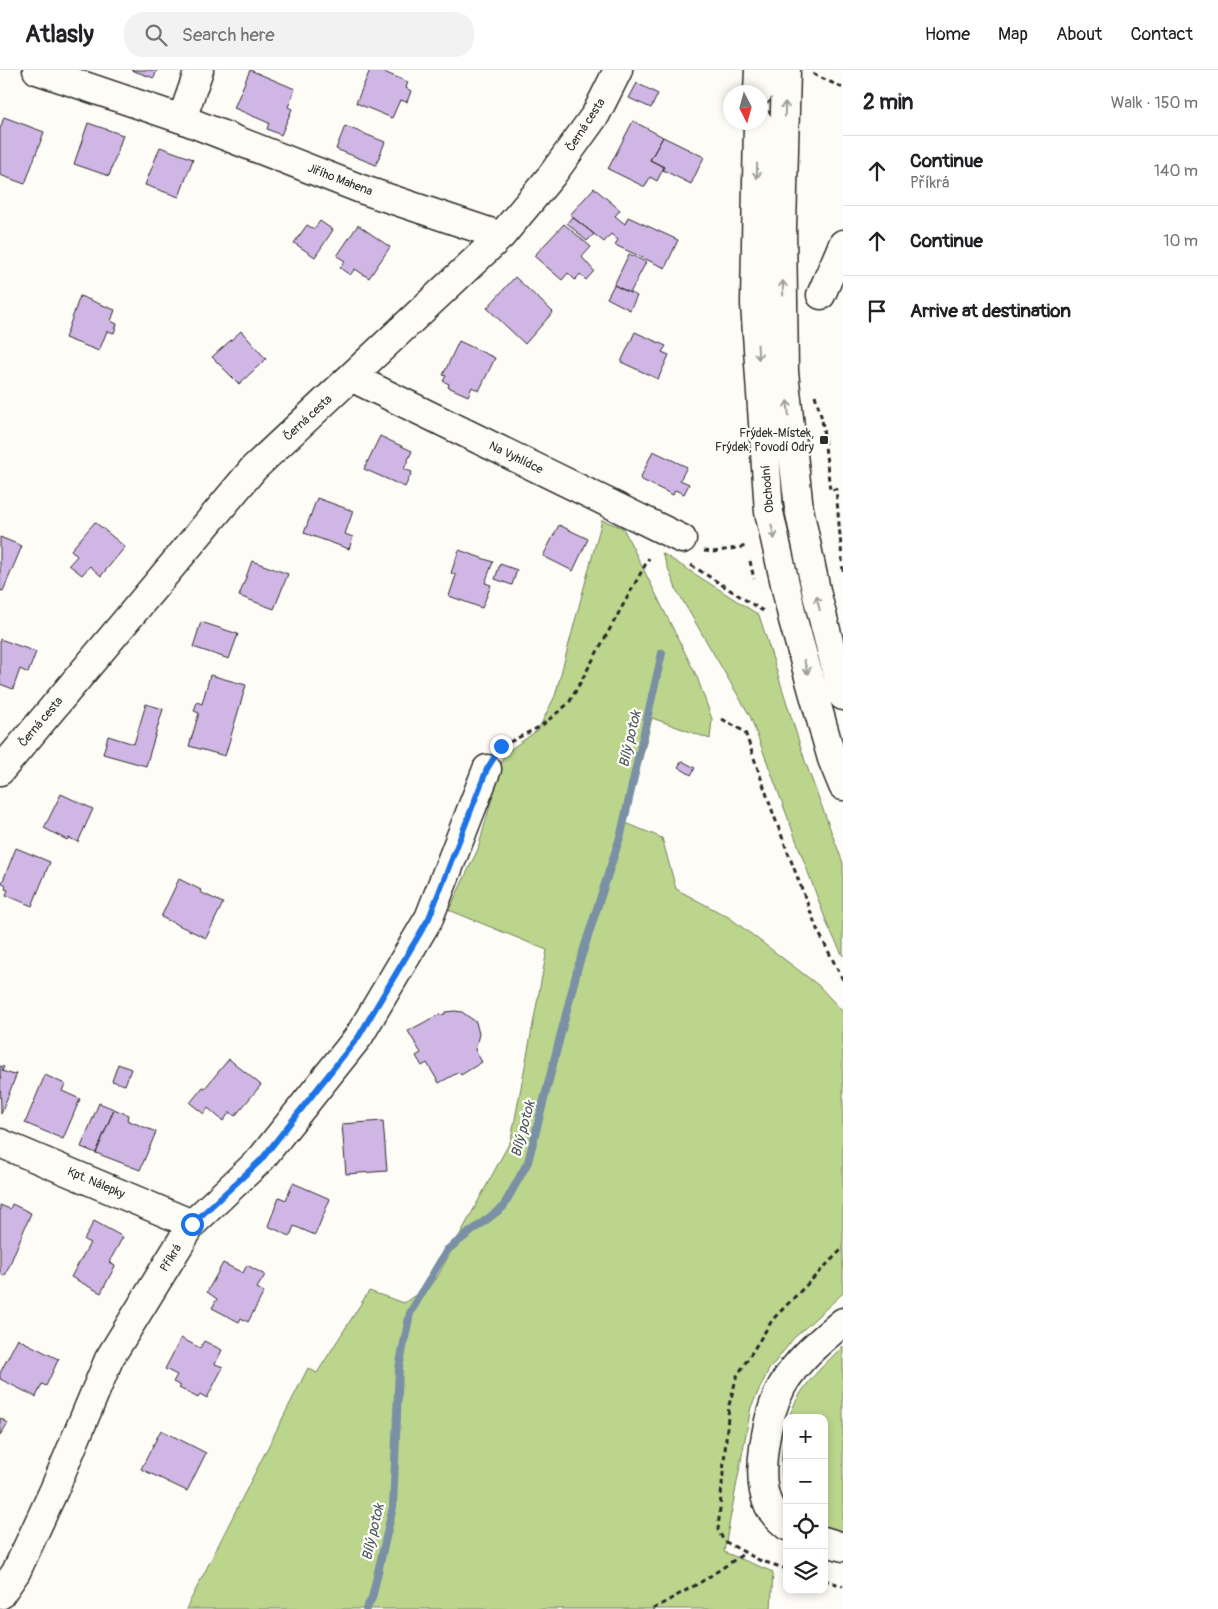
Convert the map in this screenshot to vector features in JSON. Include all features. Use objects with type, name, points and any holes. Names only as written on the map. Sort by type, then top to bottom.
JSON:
[{"type":"street","name":"Jiřího Mahena","points":[[37,70],[182,119],[361,189],[501,236]]},
{"type":"street","points":[[182,119],[199,70]]},
{"type":"street","name":"Černá cesta","points":[[0,771],[254,468],[501,236],[552,175],[590,121],[618,70]]},
{"type":"street","points":[[758,85],[759,70]]},
{"type":"street","points":[[786,70],[782,228],[784,372],[799,509],[816,595],[843,696]]},
{"type":"street","name":"Obchodní","points":[[758,130],[755,304],[769,512],[793,620],[832,759],[843,786]]},
{"type":"street","points":[[821,295],[843,244]]},
{"type":"street","name":"Na Vyhlídce","points":[[351,377],[684,550]]},
{"type":"street","name":"Příkrá","points":[[0,1595],[16,1572],[54,1490],[109,1359],[192,1224],[261,1160],[359,1036],[429,918],[487,769]]},
{"type":"street","name":"Kpt. Nálepky","points":[[0,1143],[192,1224]]},
{"type":"street","points":[[783,1523],[768,1506],[762,1481],[762,1453],[772,1410],[782,1386],[801,1361],[843,1322]]},
{"type":"street","points":[[828,1543],[843,1548]]},
{"type":"path","points":[[815,391],[822,418],[830,490],[836,489],[843,571]]},
{"type":"path","points":[[747,538],[751,571],[757,587]]},
{"type":"path","points":[[706,552],[748,546]]},
{"type":"path","points":[[684,550],[765,612],[762,604]]},
{"type":"path","points":[[487,769],[501,746],[541,726],[569,703],[649,558]]},
{"type":"path","points":[[722,719],[745,732],[817,929],[843,980]]},
{"type":"path","points":[[653,1609],[701,1582],[745,1553]]},
{"type":"path","points":[[828,1581],[843,1586]]},
{"type":"green space","points":[[602,520],[623,528],[697,677],[712,719],[710,739],[652,718],[626,823],[662,838],[676,889],[730,918],[818,985],[843,1012],[843,1293],[793,1339],[768,1371],[751,1407],[724,1552],[773,1572],[771,1609],[186,1609],[308,1368],[317,1373],[369,1291],[404,1303],[435,1281],[511,1140],[547,950],[449,910],[478,849],[504,754],[538,730],[555,696]]},
{"type":"green space","points":[[662,553],[759,615],[806,764],[843,863],[843,956],[828,926],[750,716],[677,591]]},
{"type":"green space","points":[[843,1346],[843,1532],[828,1528],[828,1414],[790,1414],[798,1397],[819,1370]]},
{"type":"green space","points":[[783,1445],[783,1480],[781,1462]]},
{"type":"building","points":[[131,70],[157,70],[154,78]]},
{"type":"building","points":[[250,70],[295,89],[288,107],[292,109],[281,135],[267,129],[269,123],[234,108]]},
{"type":"building","points":[[370,70],[379,70],[408,82],[406,88],[411,91],[407,102],[400,100],[392,118],[356,103]]},
{"type":"building","points":[[637,83],[658,94],[651,108],[629,98]]},
{"type":"building","points":[[4,117],[44,132],[25,184],[0,175],[0,129]]},
{"type":"building","points":[[633,121],[663,137],[650,160],[664,167],[657,181],[650,177],[645,187],[608,169]]},
{"type":"building","points":[[88,123],[123,135],[109,176],[74,164]]},
{"type":"building","points":[[345,126],[385,142],[376,165],[336,149]]},
{"type":"building","points":[[663,137],[704,157],[691,184],[663,170],[664,167],[650,160]]},
{"type":"building","points":[[160,147],[193,159],[179,197],[145,185]]},
{"type":"building","points":[[594,188],[620,210],[615,216],[625,224],[628,217],[678,240],[665,268],[615,245],[618,240],[611,234],[604,242],[570,215]]},
{"type":"building","points":[[572,217],[594,234],[587,241],[567,223]]},
{"type":"building","points":[[320,221],[333,230],[315,257],[294,243],[307,225],[314,229]]},
{"type":"building","points":[[564,224],[591,247],[582,257],[594,271],[586,280],[580,274],[575,280],[568,273],[562,280],[534,256]]},
{"type":"building","points":[[358,225],[390,247],[369,278],[355,269],[350,275],[340,268],[345,261],[337,256]]},
{"type":"building","points":[[629,254],[646,262],[630,293],[614,285]]},
{"type":"building","points":[[515,277],[553,312],[525,344],[487,308]]},
{"type":"building","points":[[614,285],[637,296],[630,310],[607,298]]},
{"type":"building","points":[[80,296],[115,310],[111,321],[117,324],[114,333],[107,331],[99,351],[65,338]]},
{"type":"building","points":[[241,331],[266,359],[239,384],[212,357]]},
{"type":"building","points":[[635,332],[666,346],[662,352],[669,355],[658,379],[621,362]]},
{"type":"building","points":[[459,341],[495,358],[479,391],[472,387],[468,396],[448,387],[449,384],[443,381],[446,376],[443,375]]},
{"type":"building","points":[[380,436],[412,451],[404,469],[412,472],[405,487],[364,469]]},
{"type":"building","points":[[653,451],[687,467],[680,480],[689,484],[684,494],[675,490],[673,495],[640,479]]},
{"type":"building","points":[[317,498],[353,511],[345,534],[353,537],[349,549],[304,533]]},
{"type":"building","points":[[95,522],[125,547],[101,576],[90,566],[82,575],[69,565],[77,556],[71,550]]},
{"type":"building","points":[[559,525],[588,539],[573,571],[543,556]]},
{"type":"building","points":[[0,537],[22,546],[3,591],[0,590]]},
{"type":"building","points":[[459,550],[493,562],[485,583],[491,585],[482,608],[449,596],[456,575],[451,573]]},
{"type":"building","points":[[252,561],[288,574],[274,609],[239,596]]},
{"type":"building","points":[[500,564],[517,570],[512,585],[495,579]]},
{"type":"building","points":[[201,622],[238,634],[229,659],[193,647]]},
{"type":"building","points":[[0,639],[36,652],[28,673],[20,669],[13,689],[0,684]]},
{"type":"building","points":[[210,675],[246,685],[225,756],[189,746],[199,713],[194,711],[197,702],[202,704]]},
{"type":"building","points":[[146,704],[163,709],[146,766],[103,754],[108,736],[134,744]]},
{"type":"building","points":[[682,761],[695,768],[691,775],[678,767]]},
{"type":"building","points":[[61,794],[93,809],[78,842],[69,838],[67,840],[44,828]]},
{"type":"building","points":[[16,848],[50,862],[32,906],[6,895],[8,890],[5,889],[6,885],[2,883]]},
{"type":"building","points":[[179,879],[223,903],[206,938],[161,917]]},
{"type":"building","points":[[445,1012],[462,1012],[476,1022],[479,1034],[475,1050],[482,1062],[461,1075],[459,1072],[439,1083],[427,1063],[422,1066],[416,1056],[421,1053],[408,1031],[438,1015],[445,1014]]},
{"type":"building","points":[[229,1059],[261,1085],[235,1116],[230,1112],[223,1121],[208,1108],[204,1114],[190,1103]]},
{"type":"building","points":[[118,1064],[131,1069],[125,1085],[112,1081]]},
{"type":"building","points":[[0,1066],[4,1067],[2,1071],[14,1075],[17,1073],[1,1114]]},
{"type":"building","points":[[45,1075],[65,1084],[62,1091],[80,1099],[63,1139],[25,1123]]},
{"type":"building","points":[[99,1103],[114,1109],[96,1153],[81,1147]]},
{"type":"building","points":[[114,1109],[128,1115],[127,1120],[156,1132],[140,1170],[96,1153]]},
{"type":"building","points":[[383,1121],[387,1171],[346,1174],[342,1124]]},
{"type":"building","points":[[293,1183],[330,1199],[315,1235],[294,1226],[290,1236],[268,1226],[279,1197],[286,1200]]},
{"type":"building","points":[[12,1204],[31,1213],[5,1276],[0,1274],[0,1205],[10,1209]]},
{"type":"building","points":[[94,1221],[123,1237],[109,1262],[115,1266],[101,1293],[71,1277],[90,1243],[84,1240]]},
{"type":"building","points":[[223,1263],[243,1273],[247,1265],[265,1275],[257,1288],[264,1292],[248,1322],[241,1318],[239,1322],[212,1308],[217,1299],[207,1292]]},
{"type":"building","points":[[18,1338],[59,1358],[46,1386],[42,1384],[36,1397],[0,1379],[0,1373]]},
{"type":"building","points":[[181,1338],[200,1348],[204,1341],[222,1350],[215,1364],[223,1367],[207,1398],[200,1394],[198,1398],[179,1388],[181,1386],[173,1382],[177,1375],[165,1369]]},
{"type":"building","points":[[0,1418],[8,1423],[0,1435]]},
{"type":"building","points":[[161,1430],[206,1453],[187,1491],[141,1469]]},
{"type":"waterway","name":"Bílý potok","points":[[366,1609],[372,1598],[393,1507],[399,1368],[410,1313],[447,1250],[503,1207],[528,1162],[578,967],[621,834],[662,653]]},
{"type":"place","name":"Frýdek-Místek, Frýdek, Povodí Odry","points":[[824,440]]},
{"type":"route","points":[[192,1224],[261,1160],[359,1036],[429,918],[487,769],[501,746]]}]
